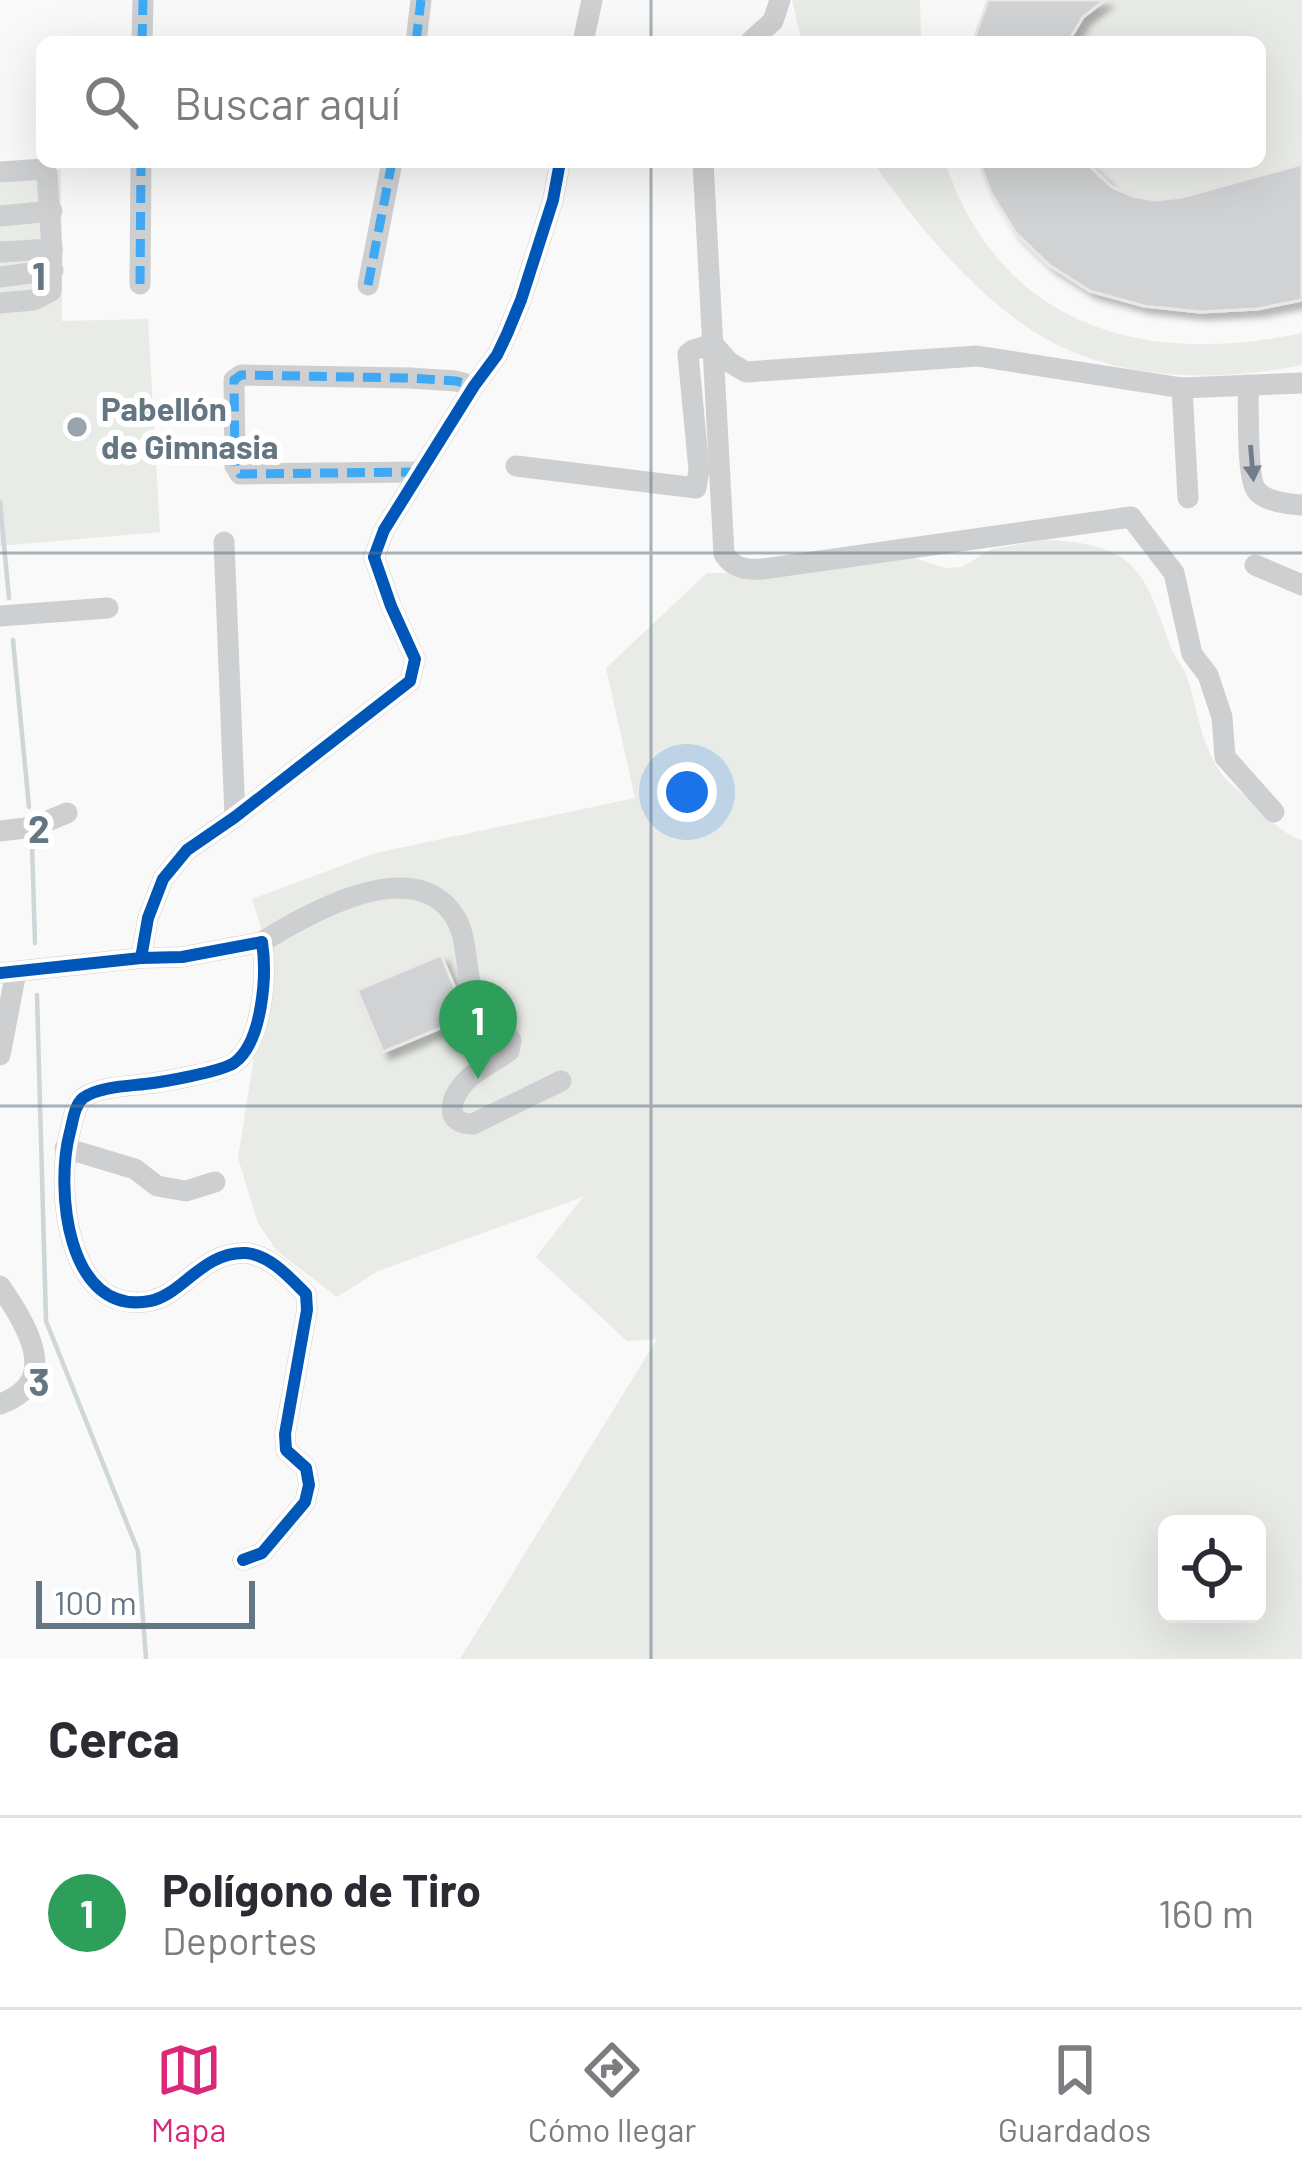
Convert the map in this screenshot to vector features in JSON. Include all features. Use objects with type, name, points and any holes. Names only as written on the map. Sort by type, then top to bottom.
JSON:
[{"type":"street","points":[[142,36],[143,0]]},
{"type":"street","points":[[417,36],[421,0]]},
{"type":"street","points":[[584,36],[592,0]]},
{"type":"street","points":[[757,36],[773,21],[780,0]]},
{"type":"street","points":[[140,284],[141,168]]},
{"type":"street","points":[[368,285],[391,168]]},
{"type":"street","points":[[141,958],[148,918],[163,879],[187,850],[410,681],[416,659],[374,557],[384,530],[419,472],[496,356],[521,300],[559,168]]},
{"type":"street","points":[[703,168],[724,554],[728,560],[747,570],[762,569],[1131,518],[1174,573],[1192,654],[1208,675],[1222,717],[1226,757],[1274,812]]},
{"type":"street","points":[[0,172],[44,169],[52,211],[53,260],[51,292],[34,300],[0,303]]},
{"type":"street","points":[[0,216],[52,211]]},
{"type":"street","points":[[0,252],[53,260]]},
{"type":"street","points":[[0,277],[53,260]]},
{"type":"street","points":[[713,344],[746,372],[977,356],[1182,388],[1302,383]]},
{"type":"street","points":[[516,466],[696,488],[699,470],[688,354],[713,344]]},
{"type":"street","points":[[419,472],[240,474],[234,380],[241,374],[389,377],[474,386]]},
{"type":"street","points":[[1248,386],[1251,477],[1257,492],[1302,505]]},
{"type":"street","points":[[1182,388],[1188,498]]},
{"type":"street","points":[[224,542],[236,817]]},
{"type":"street","points":[[1255,566],[1302,585]]},
{"type":"street","points":[[0,616],[108,608]]},
{"type":"street","points":[[0,831],[33,826],[68,813]]},
{"type":"street","points":[[0,1055],[8,972],[182,957],[262,942],[363,891],[393,887],[446,904],[464,940],[478,1004],[511,1040],[509,1051],[466,1082],[454,1100],[455,1121],[473,1124],[561,1081]]},
{"type":"street","points":[[243,1560],[262,1552],[305,1502],[306,1468],[286,1450],[285,1434],[306,1294],[270,1262],[252,1253],[212,1262],[153,1301],[107,1294],[88,1277],[71,1244],[64,1179],[65,1148],[84,1097],[236,1062],[254,1034],[260,1013],[266,968],[262,942]]},
{"type":"street","points":[[65,1148],[135,1169],[157,1186],[186,1191],[215,1182]]},
{"type":"street","points":[[0,1286],[33,1339],[35,1359],[32,1381],[15,1399],[0,1404]]},
{"type":"shaded area","points":[[792,0],[920,0],[921,36],[801,36]]},
{"type":"shaded area","points":[[988,0],[1302,0],[1302,300],[1202,312],[1154,308],[1109,297],[1068,278],[1032,249],[1002,211],[982,168],[1266,168],[1266,36],[975,36]]},
{"type":"shaded area","points":[[877,168],[948,168],[970,218],[1002,263],[1040,298],[1085,322],[1134,337],[1187,344],[1302,333],[1302,365],[1239,374],[1172,374],[1077,354],[1023,325],[999,306],[951,261]]},
{"type":"shaded area","name":"Pabellón de Gimnasia","points":[[61,169],[62,321],[148,319],[160,532],[0,546],[0,174]]},
{"type":"shaded area","points":[[1044,540],[1099,547],[1132,566],[1153,599],[1187,676],[1216,765],[1274,824],[1302,840],[1302,1659],[460,1659],[657,1339],[627,1341],[536,1257],[583,1197],[378,1271],[337,1297],[277,1251],[258,1223],[238,1158],[270,956],[252,899],[376,853],[635,798],[606,668],[707,573],[758,573],[911,557],[945,568],[962,567],[992,549]]},
{"type":"building","points":[[988,0],[1105,0],[1083,17],[1072,36],[975,36]]},
{"type":"building","points":[[1302,164],[1302,300],[1257,309],[1200,312],[1144,306],[1090,291],[1049,265],[1016,233],[981,168],[1091,168],[1112,187],[1155,200]]},
{"type":"building","points":[[441,955],[467,1017],[383,1052],[357,990]]},
{"type":"waterway","points":[[0,502],[9,598]]},
{"type":"waterway","points":[[13,640],[29,807]]},
{"type":"waterway","points":[[32,844],[35,943]]},
{"type":"waterway","points":[[37,995],[46,1321],[138,1551],[146,1659]]},
{"type":"marked path","points":[[142,36],[143,0]]},
{"type":"marked path","points":[[417,36],[421,0]]},
{"type":"marked path","points":[[140,284],[141,168]]},
{"type":"marked path","points":[[368,285],[391,168]]},
{"type":"marked path","points":[[419,472],[240,474],[235,466],[234,380],[241,375],[410,378],[474,386]]},
{"type":"cycle path","points":[[0,973],[141,958],[148,918],[163,879],[187,850],[410,681],[415,659],[374,557],[384,530],[507,334],[553,200],[559,168]]},
{"type":"cycle path","points":[[141,958],[182,957],[262,942],[261,1007],[244,1053],[217,1070],[104,1089],[83,1098],[70,1132],[64,1184],[73,1243],[84,1269],[100,1289],[122,1301],[162,1297],[217,1259],[246,1253],[271,1263],[306,1294],[285,1434],[286,1450],[306,1468],[305,1502],[262,1553],[243,1560]]},
{"type":"place","name":"Pabellón de Gimnasia","points":[[77,427]]},
{"type":"place","name":"Polígono de Tiro","points":[[478,1079]]}]
